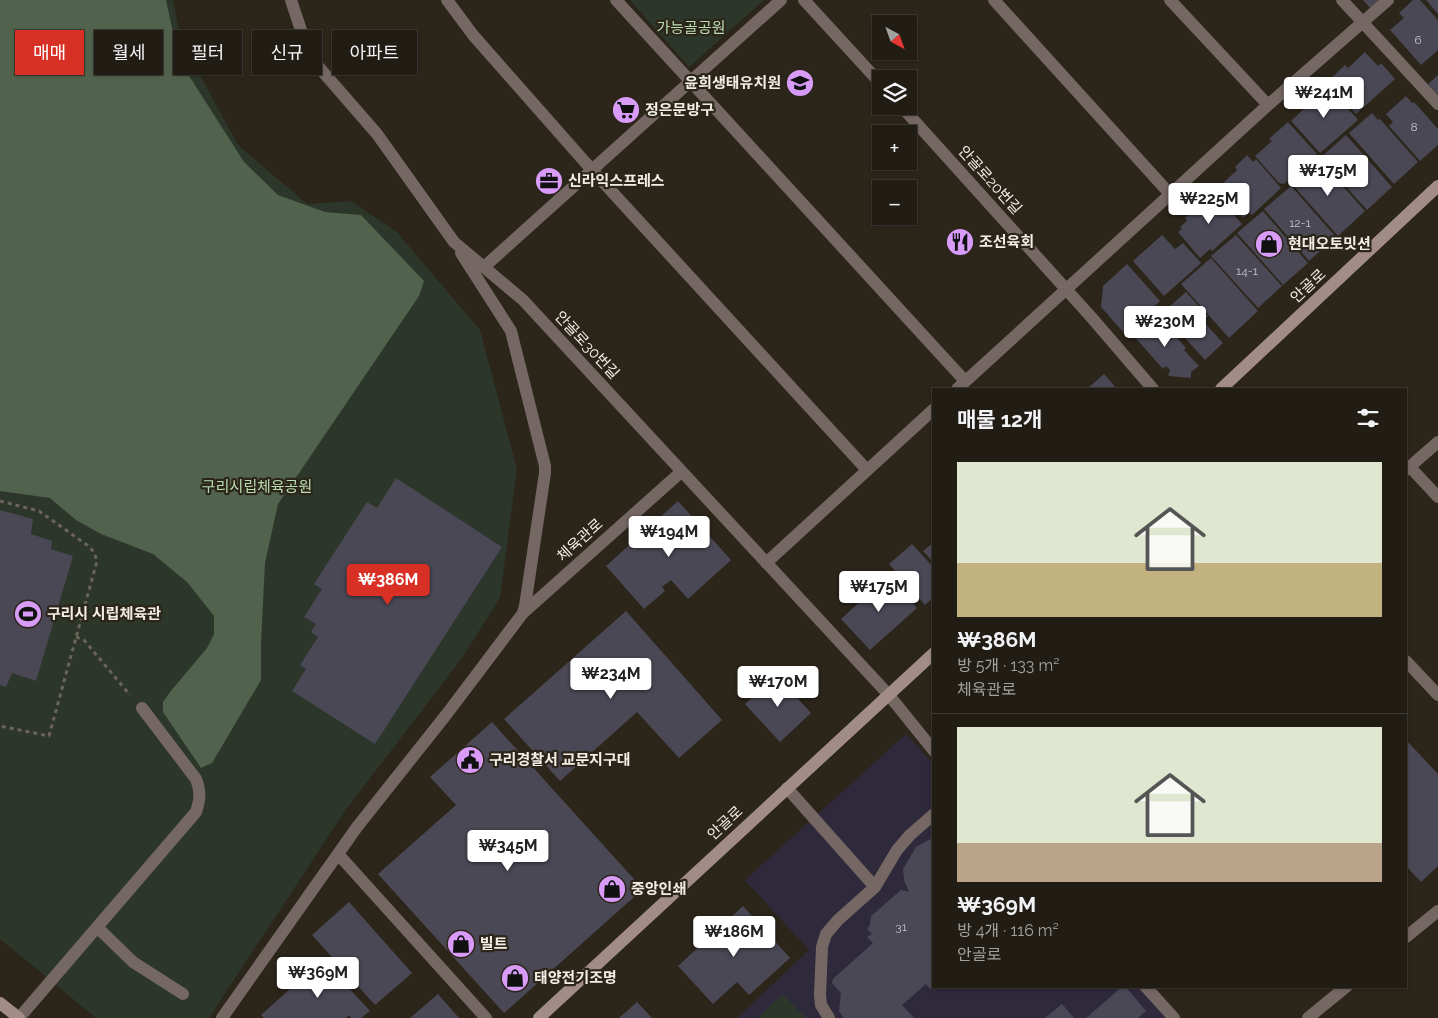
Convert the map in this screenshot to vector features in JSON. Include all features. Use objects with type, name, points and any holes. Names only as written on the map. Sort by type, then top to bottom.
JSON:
[{"type":"street","name":"안골로30번길","points":[[291,0],[310,57],[377,134],[454,242],[523,300],[888,694],[932,749]]},
{"type":"street","points":[[447,0],[473,35],[592,170],[867,470]]},
{"type":"street","points":[[616,0],[691,81],[961,385],[1268,105],[1388,0]]},
{"type":"street","points":[[484,267],[781,0]]},
{"type":"street","points":[[804,0],[872,74]]},
{"type":"street","points":[[994,0],[1170,194]]},
{"type":"street","points":[[1170,0],[1268,105]]},
{"type":"street","points":[[1342,0],[1438,104]]},
{"type":"street","name":"안골로20번길","points":[[909,115],[1152,388]]},
{"type":"street","name":"안골로","points":[[1223,388],[1438,186]]},
{"type":"street","points":[[222,1018],[357,827],[446,715],[523,613],[528,598],[545,466],[511,331],[454,242]]},
{"type":"street","points":[[766,563],[932,411]]},
{"type":"street","points":[[1438,442],[1408,468],[1438,497]]},
{"type":"street","name":"체육관로","points":[[523,613],[681,472]]},
{"type":"street","name":"안골로","points":[[538,1018],[932,655]]},
{"type":"street","points":[[1407,662],[1438,696]]},
{"type":"street","points":[[0,1002],[19,1018],[196,812],[200,789],[196,779],[142,708]]},
{"type":"street","points":[[787,788],[875,887]]},
{"type":"street","points":[[829,1018],[821,1005],[820,995],[822,947],[826,934],[838,920],[875,887],[897,850],[910,835],[932,816]]},
{"type":"street","points":[[338,854],[486,1018]]},
{"type":"street","points":[[1407,936],[1438,911]]},
{"type":"street","points":[[97,927],[133,962],[183,994]]},
{"type":"street","points":[[1147,988],[1174,1018]]},
{"type":"street","points":[[1308,1018],[1345,988]]},
{"type":"path","points":[[0,501],[39,511],[87,545],[94,552],[97,561],[49,736],[0,726]]},
{"type":"path","points":[[76,637],[84,640],[142,708]]},
{"type":"shaded area","points":[[906,734],[932,762],[932,988],[1141,988],[1169,1018],[737,1018],[809,950],[745,880]]},
{"type":"green space","name":"구리시립체육공원","points":[[0,0],[173,0],[179,30],[173,30],[173,75],[200,75],[238,145],[307,204],[351,201],[397,232],[480,330],[517,469],[500,598],[462,658],[345,811],[209,1018],[96,1018],[0,939]]},
{"type":"green space","points":[[0,0],[166,0],[173,32],[173,75],[189,75],[244,162],[278,195],[325,212],[361,215],[424,281],[419,296],[278,504],[265,563],[261,680],[212,763],[201,768],[163,712],[163,702],[207,648],[214,634],[214,616],[187,582],[153,554],[101,534],[76,520],[50,498],[0,491]]},
{"type":"green space","name":"가능골공원","points":[[630,0],[764,0],[689,67]]},
{"type":"green space","points":[[783,994],[806,1018],[758,1018]]},
{"type":"building","points":[[1363,0],[1379,0],[1370,8]]},
{"type":"building","points":[[1413,0],[1420,0],[1438,20],[1438,50],[1421,65],[1390,30],[1404,18],[1399,13]]},
{"type":"building","points":[[1426,0],[1438,0],[1438,14]]},
{"type":"building","points":[[1365,52],[1378,66],[1381,63],[1395,79],[1356,114],[1327,82],[1345,65],[1348,68]]},
{"type":"building","points":[[1438,75],[1438,95],[1428,84]]},
{"type":"building","points":[[1326,84],[1358,120],[1320,153],[1291,121],[1310,103],[1308,100]]},
{"type":"building","points":[[1406,96],[1412,103],[1414,102],[1438,129],[1438,145],[1420,161],[1389,126],[1393,122],[1386,114]]},
{"type":"building","points":[[1372,113],[1378,120],[1380,119],[1418,162],[1394,184],[1349,133]]},
{"type":"building","points":[[1288,122],[1317,154],[1284,184],[1279,183],[1255,156],[1272,141],[1269,139]]},
{"type":"building","points":[[1346,135],[1392,187],[1367,210],[1320,158]]},
{"type":"building","points":[[1247,155],[1253,162],[1256,159],[1281,188],[1252,215],[1249,213],[1243,218],[1225,198],[1229,194],[1221,185],[1237,170],[1235,167]]},
{"type":"building","points":[[1319,159],[1365,211],[1338,236],[1291,183]]},
{"type":"building","points":[[1291,186],[1336,237],[1309,261],[1264,209]]},
{"type":"building","points":[[1212,190],[1242,224],[1212,251],[1210,249],[1200,258],[1178,232],[1182,229],[1180,227],[1187,221],[1185,218],[1198,207],[1196,204]]},
{"type":"building","points":[[1263,211],[1308,263],[1283,285],[1237,233]]},
{"type":"building","points":[[1162,235],[1175,249],[1183,243],[1201,263],[1164,296],[1133,261]]},
{"type":"building","points":[[1236,235],[1282,286],[1258,308],[1211,256]]},
{"type":"building","points":[[1211,258],[1258,311],[1229,338],[1181,284]]},
{"type":"building","points":[[1127,264],[1160,301],[1124,333],[1101,307],[1103,286]]},
{"type":"building","points":[[1186,292],[1208,316],[1203,321],[1223,343],[1205,360],[1162,313]]},
{"type":"building","points":[[1155,313],[1199,366],[1191,372],[1191,378],[1168,376],[1170,370],[1166,366],[1163,369],[1132,334]]},
{"type":"building","points":[[1104,374],[1116,388],[1088,388]]},
{"type":"building","points":[[396,478],[502,547],[375,744],[292,691],[306,669],[300,665],[318,637],[311,632],[316,624],[304,617],[322,589],[314,584],[367,502],[377,508]]},
{"type":"building","points":[[678,501],[731,560],[688,599],[671,580],[662,587],[665,591],[644,609],[606,566]]},
{"type":"building","name":"구리시 시립체육관","points":[[0,510],[33,519],[31,534],[52,541],[51,549],[73,556],[36,681],[12,673],[6,687],[0,685]]},
{"type":"building","points":[[912,544],[932,566],[932,599],[925,605],[889,564]]},
{"type":"building","points":[[932,544],[932,561],[923,551]]},
{"type":"building","points":[[888,576],[917,608],[870,650],[841,619]]},
{"type":"building","points":[[626,611],[722,720],[679,758],[637,712],[560,781],[504,719]]},
{"type":"building","points":[[776,675],[811,713],[780,742],[745,704]]},
{"type":"building","points":[[492,722],[643,889],[504,1013],[378,874],[456,805],[430,777]]},
{"type":"building","points":[[1407,741],[1438,774],[1438,866],[1421,882],[1407,867]]},
{"type":"building","points":[[932,838],[932,988],[930,989],[926,984],[902,1005],[914,1018],[844,1018],[839,1011],[841,993],[832,983],[833,979],[873,943],[867,937],[872,934],[867,929],[870,925],[871,916],[901,890],[909,892],[904,880],[903,869],[916,847]]},
{"type":"building","points":[[349,902],[412,973],[375,1005],[312,935]]},
{"type":"building","points":[[743,906],[790,958],[749,995],[737,982],[713,1004],[678,966]]},
{"type":"building","points":[[326,963],[370,1011],[361,1018],[351,1018],[349,1015],[346,1018],[264,1018],[261,1015],[312,969],[315,973]]},
{"type":"building","points":[[1121,988],[1127,988],[1146,1011],[1138,1018],[1086,1018]]},
{"type":"building","points":[[438,994],[459,1018],[410,1018]]},
{"type":"building","points":[[637,1002],[652,1018],[619,1018]]},
{"type":"building","points":[[1062,1004],[1074,1018],[1045,1018]]},
{"type":"place","name":"윤희생태유치원","points":[[800,83]]},
{"type":"place","name":"정은문방구","points":[[626,110]]},
{"type":"place","name":"신라익스프레스","points":[[549,181]]},
{"type":"place","name":"조선육회","points":[[960,242]]},
{"type":"place","name":"현대오토밋션","points":[[1269,244]]},
{"type":"place","name":"구리시 시립체육관","points":[[28,614]]},
{"type":"place","name":"구리경찰서 교문지구대","points":[[470,760]]},
{"type":"place","name":"중앙인쇄","points":[[612,889]]},
{"type":"place","name":"빌트","points":[[461,944]]},
{"type":"place","name":"태양전기조명","points":[[515,978]]}]
